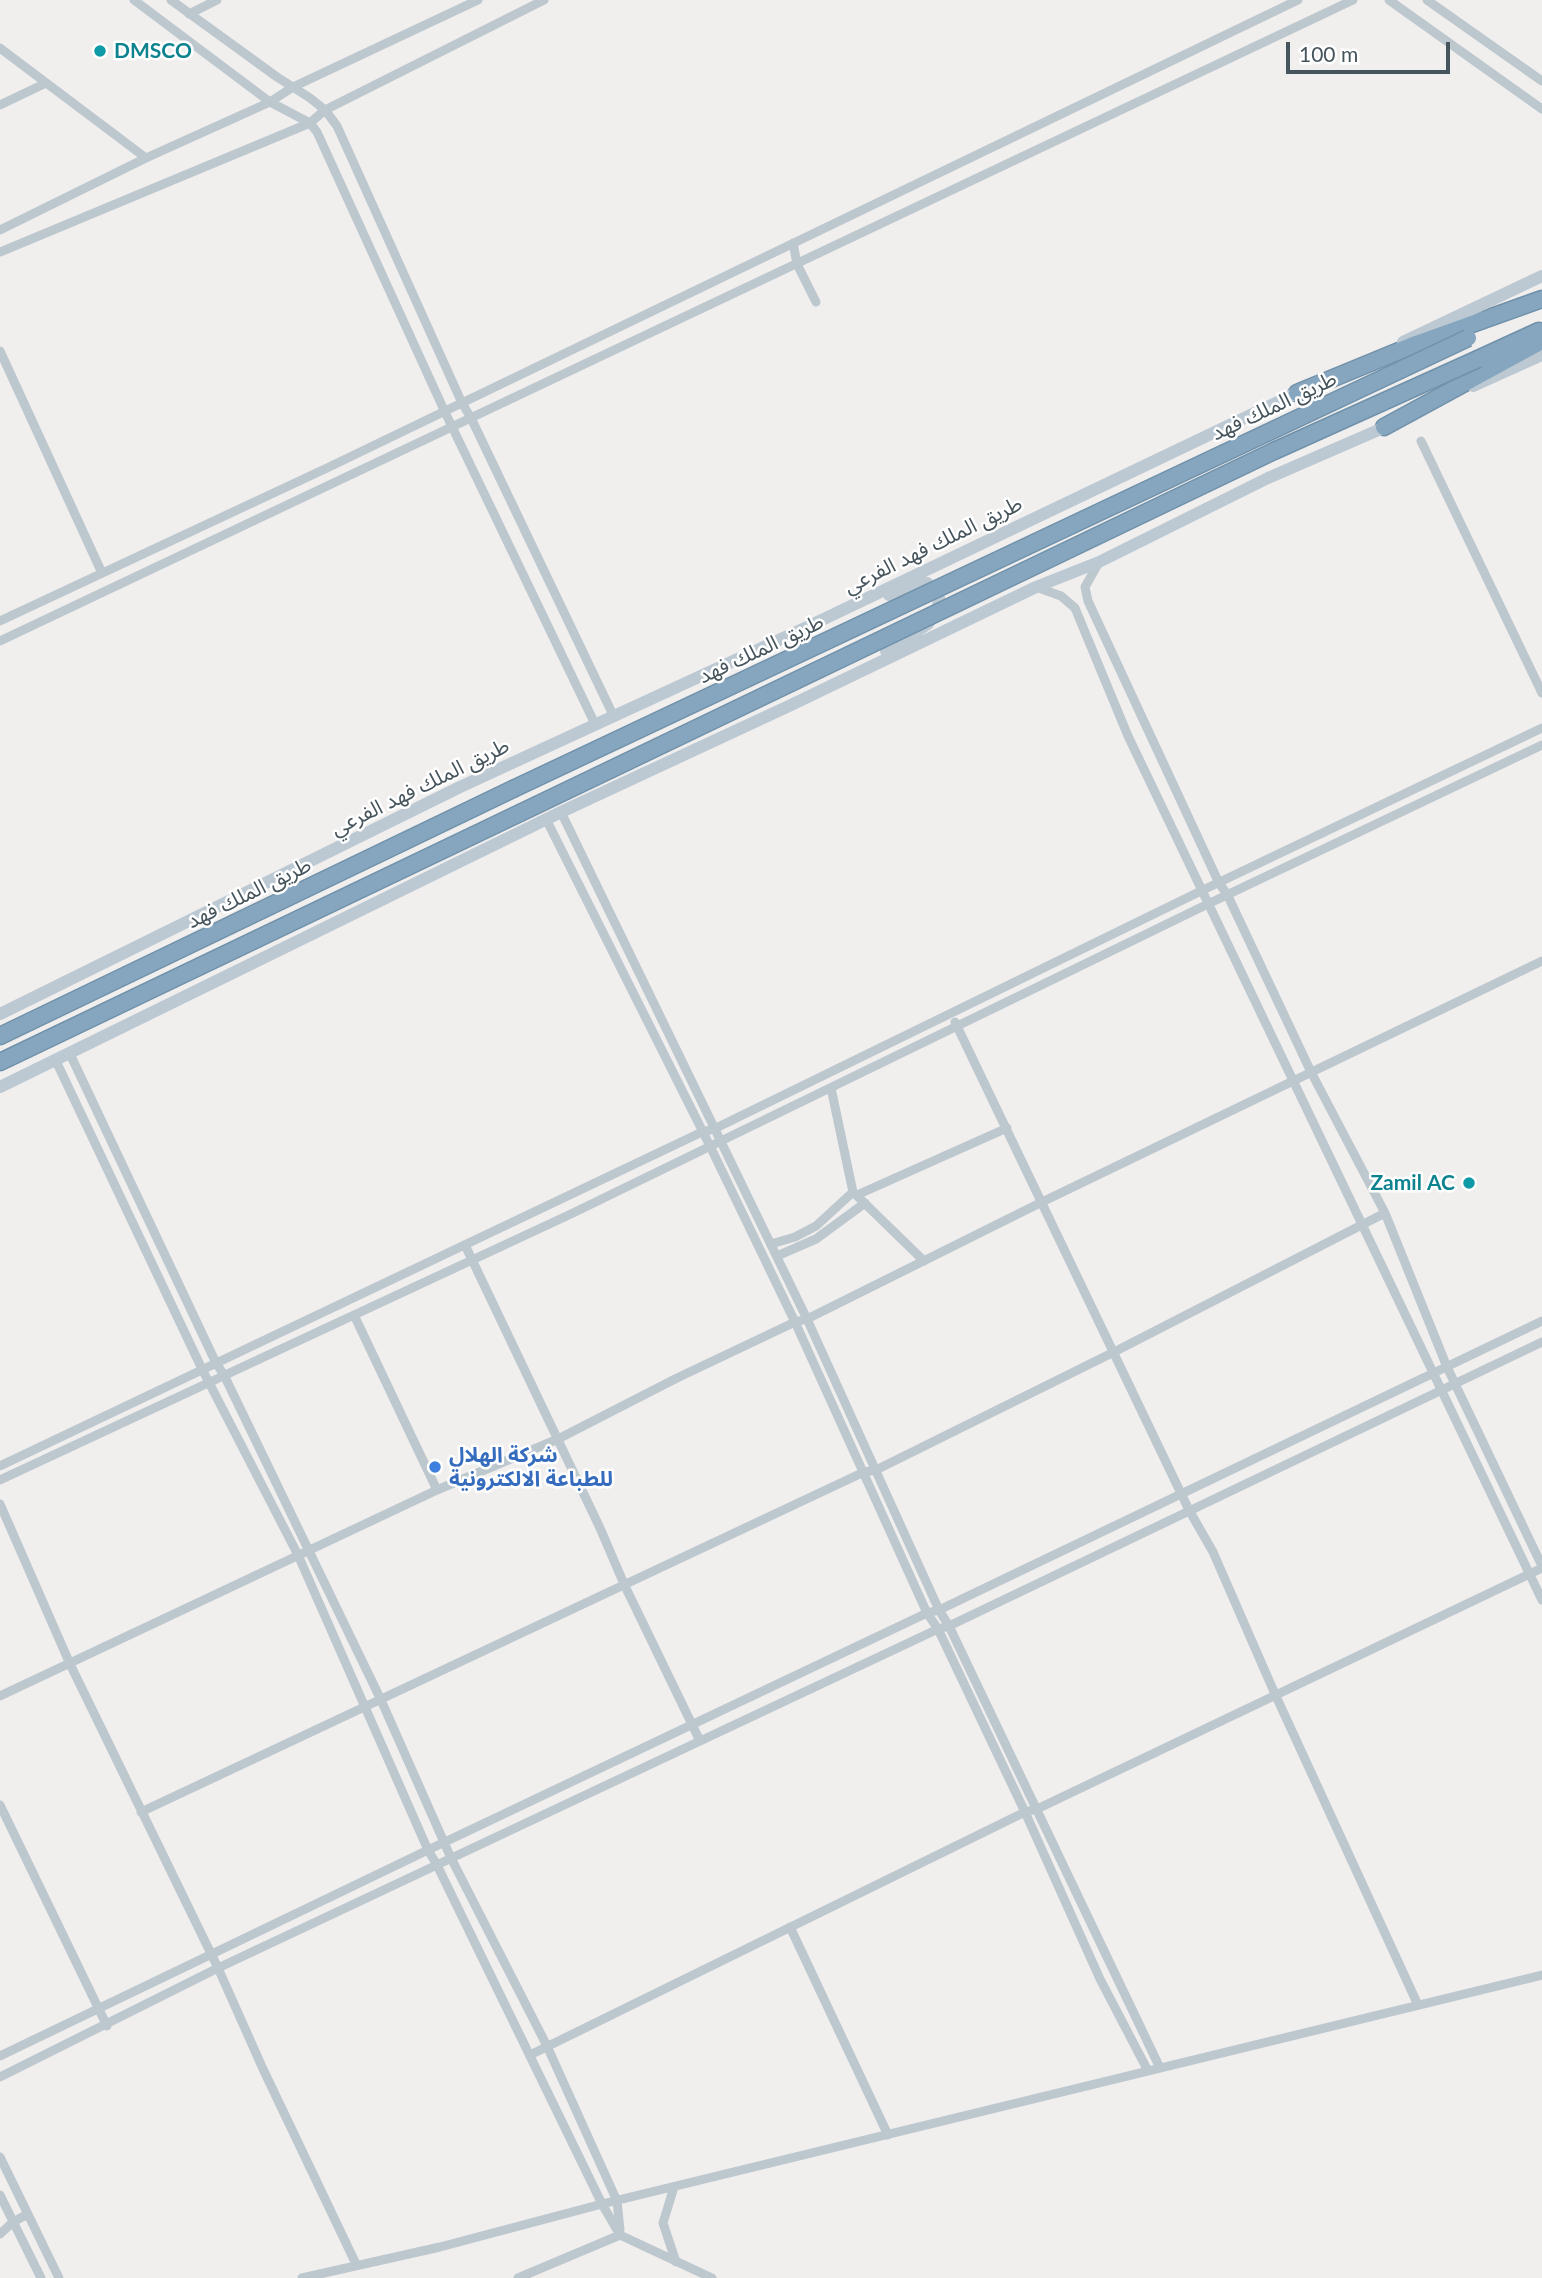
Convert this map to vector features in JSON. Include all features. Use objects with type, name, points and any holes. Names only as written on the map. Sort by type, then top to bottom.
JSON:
[{"type":"highway","points":[[1297,393],[1416,344],[1542,301]]},
{"type":"highway","name":"طريق الملك فهد","points":[[0,1036],[513,789],[1542,301]]},
{"type":"highway","name":"طريق الملك فهد","points":[[0,1062],[1249,463],[1542,330]]},
{"type":"highway","points":[[1384,427],[1542,341]]},
{"type":"main road","name":"طريق الملك فهد الفرعي","points":[[0,1014],[460,787],[805,628],[1542,276]]},
{"type":"main road","points":[[0,1087],[546,819],[1036,587],[1099,562],[1268,478],[1542,355]]},
{"type":"main road","points":[[791,705],[900,643],[928,624],[938,607],[939,598],[932,586],[926,583],[917,585],[805,628]]},
{"type":"street","points":[[135,0],[270,102],[310,123],[317,132],[444,410],[595,724]]},
{"type":"street","points":[[171,0],[326,110],[337,126],[462,403],[614,717]]},
{"type":"street","points":[[190,13],[217,0]]},
{"type":"street","points":[[0,230],[478,0]]},
{"type":"street","points":[[0,252],[310,123],[326,110],[544,0]]},
{"type":"street","points":[[0,621],[315,474],[1298,0]]},
{"type":"street","points":[[0,641],[1353,0]]},
{"type":"street","points":[[1389,0],[1542,109]]},
{"type":"street","points":[[1427,0],[1542,81]]},
{"type":"street","points":[[0,48],[146,158]]},
{"type":"street","points":[[0,105],[46,83]]},
{"type":"street","points":[[793,243],[797,264],[816,302]]},
{"type":"street","points":[[0,351],[102,573]]},
{"type":"street","points":[[1421,441],[1542,693]]},
{"type":"street","points":[[530,2055],[1025,1812],[1037,1810],[1542,1567],[1447,1367],[1385,1213],[1311,1072],[1227,894],[1219,883],[1088,601],[1086,587],[1099,562]]},
{"type":"street","points":[[1036,587],[1061,596],[1075,608],[1128,736],[1542,1600]]},
{"type":"street","points":[[1128,736],[1145,728]]},
{"type":"street","points":[[0,1466],[702,1132],[715,1129],[1203,890],[1542,728]]},
{"type":"street","points":[[0,1480],[473,1260],[1227,894],[1542,745]]},
{"type":"street","points":[[561,812],[777,1256],[939,1610],[950,1626],[1160,2068]]},
{"type":"street","points":[[546,819],[795,1322],[927,1613],[1025,1812],[1100,1979],[1148,2071]]},
{"type":"street","points":[[0,1696],[437,1490],[558,1439],[677,1378],[795,1322],[807,1319],[1042,1202],[1542,961]]},
{"type":"street","points":[[1247,982],[1264,973]]},
{"type":"street","points":[[630,988],[643,982]]},
{"type":"street","points":[[950,1014],[1189,1510],[1213,1552],[1418,2005]]},
{"type":"street","points":[[71,1054],[216,1363],[381,1700],[444,1842],[547,2046],[617,2201],[620,2235]]},
{"type":"street","points":[[56,1061],[202,1369],[304,1567],[428,1850],[438,1865],[602,2204],[620,2235],[712,2278]]},
{"type":"street","points":[[831,1088],[855,1194],[924,1261]]},
{"type":"street","points":[[771,1244],[795,1237],[816,1226],[855,1194],[1007,1128]]},
{"type":"street","points":[[126,1208],[140,1202]]},
{"type":"street","points":[[777,1256],[816,1239],[865,1203]]},
{"type":"street","points":[[141,1812],[864,1472],[876,1470],[1385,1213]]},
{"type":"street","points":[[465,1245],[700,1741]]},
{"type":"street","points":[[354,1315],[437,1490]]},
{"type":"street","points":[[0,2056],[444,1842],[927,1613],[939,1610],[1542,1321]]},
{"type":"street","points":[[0,2077],[107,2026],[218,1968],[937,1629],[950,1626],[1542,1342]]},
{"type":"street","points":[[0,1504],[70,1664],[218,1968],[356,2264]]},
{"type":"street","points":[[304,1567],[309,1550]]},
{"type":"street","points":[[372,1724],[381,1700]]},
{"type":"street","points":[[0,1805],[107,2026]]},
{"type":"street","points":[[790,1927],[888,2134]]},
{"type":"street","points":[[302,2278],[1542,1975]]},
{"type":"street","points":[[0,2157],[59,2278]]},
{"type":"street","points":[[674,2187],[663,2223],[676,2262]]},
{"type":"street","points":[[0,2195],[41,2278]]},
{"type":"street","points":[[0,2234],[13,2222],[28,2214]]},
{"type":"street","points":[[519,2278],[620,2235]]},
{"type":"place","name":"DMSCO","points":[[100,51]]},
{"type":"place","name":"Zamil AC","points":[[1469,1183]]},
{"type":"place","name":"شركة الهلال للطباعة الالكترونية","points":[[435,1467]]}]
